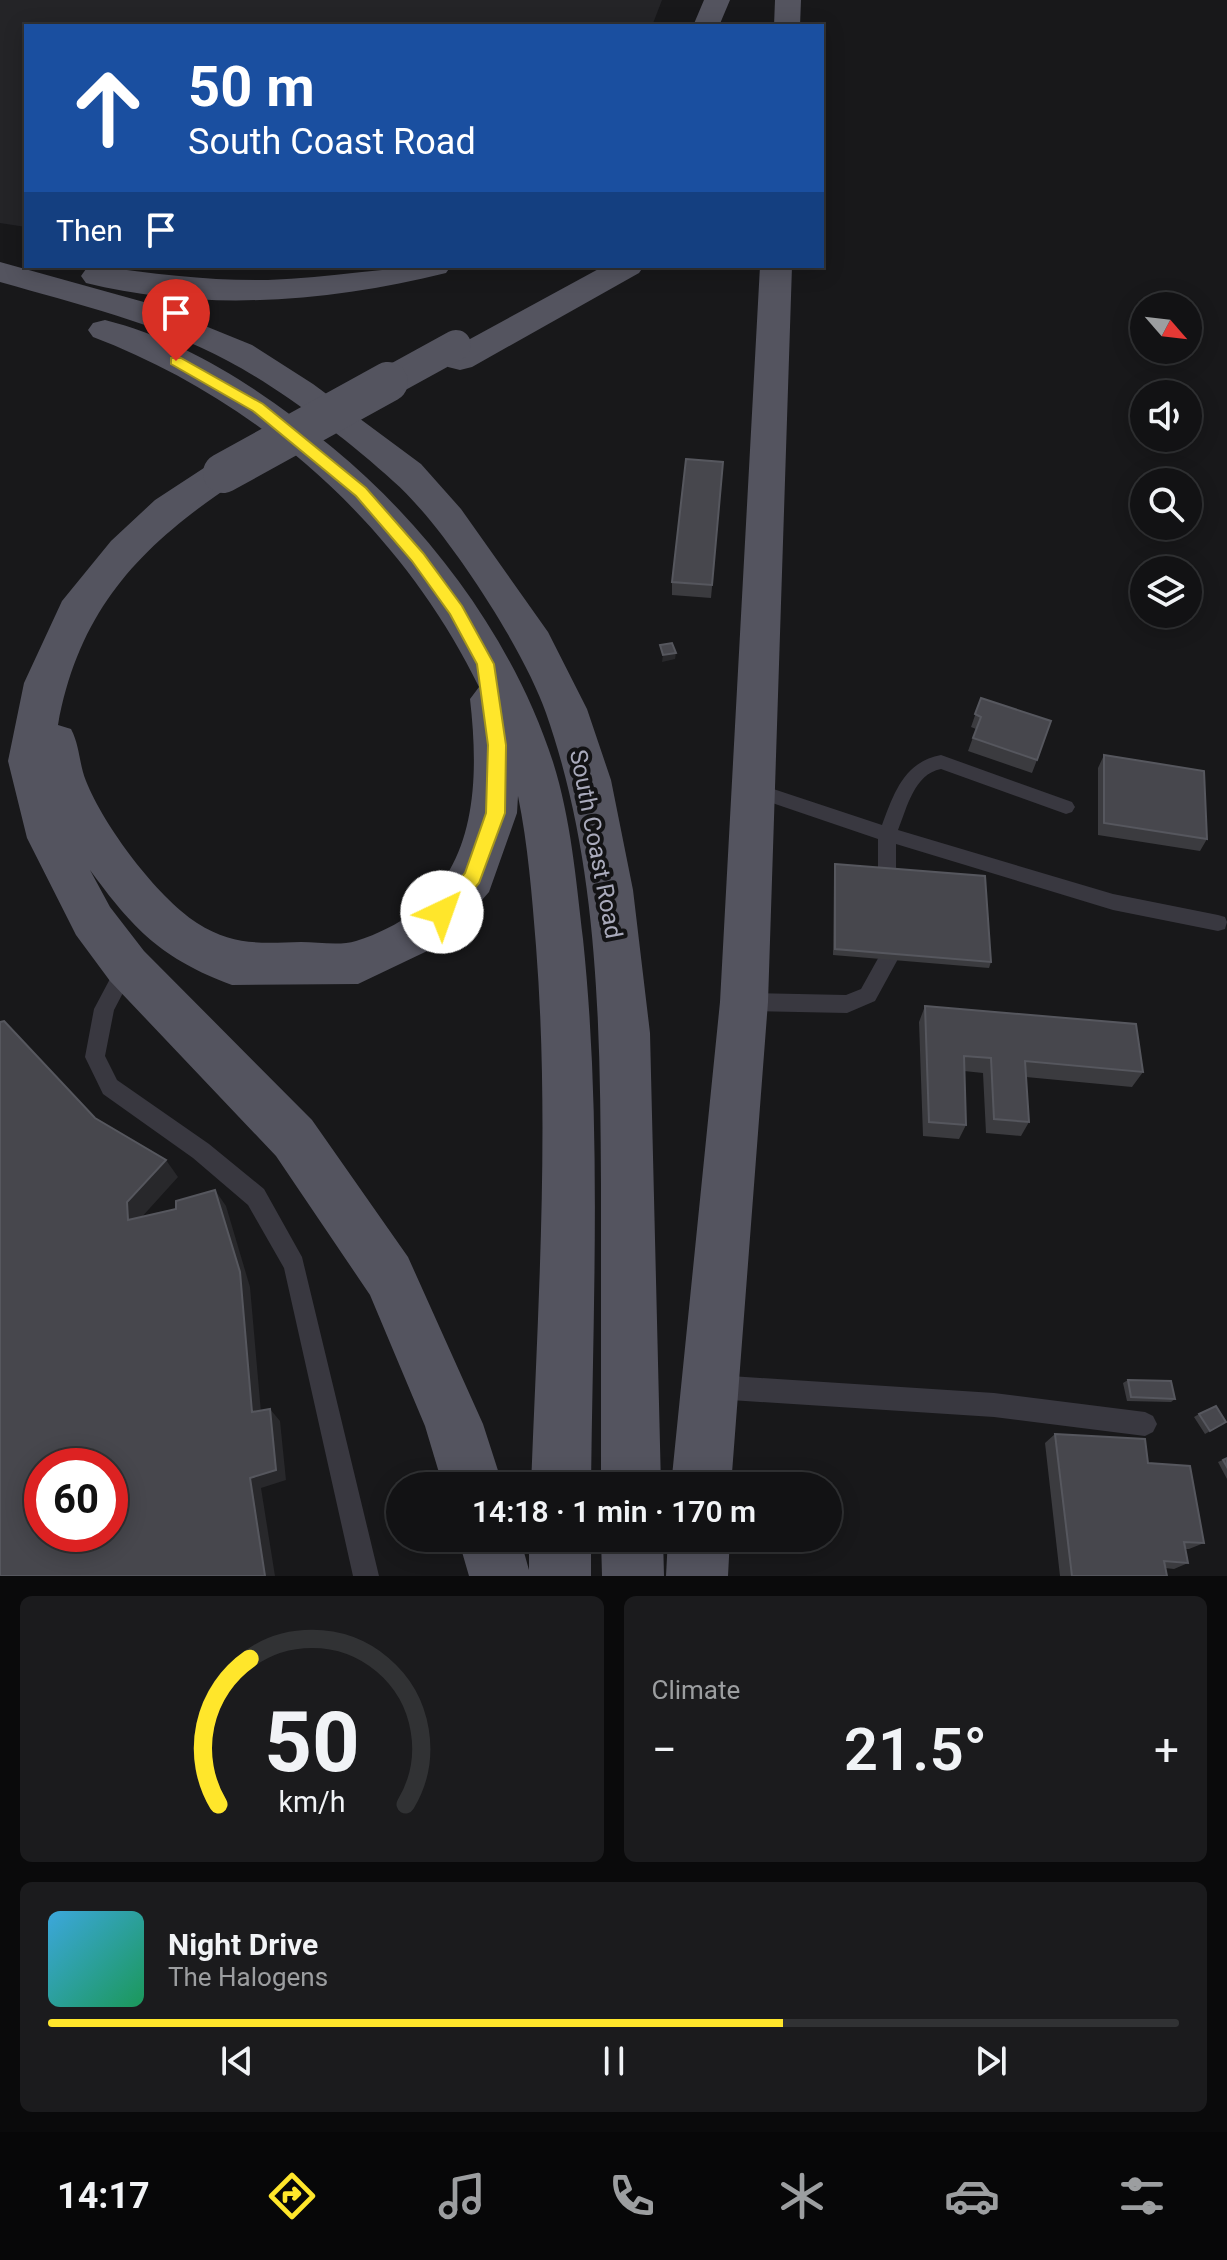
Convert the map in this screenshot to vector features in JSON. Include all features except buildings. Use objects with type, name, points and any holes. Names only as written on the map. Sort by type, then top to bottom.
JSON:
[{"type":"main road","points":[[787,24],[788,0]]},
{"type":"main road","points":[[0,261],[24,265]]},
{"type":"main road","points":[[45,268],[239,292],[311,290],[388,278],[427,268]]},
{"type":"main road","points":[[458,352],[563,268]]},
{"type":"main road","points":[[469,1472],[454,1424],[389,1276],[294,1138],[127,966],[93,921],[50,838],[30,761],[45,683],[76,611],[125,551],[168,509],[230,479],[458,352],[624,268]]},
{"type":"main road","points":[[702,1472],[744,1002],[776,268]]},
{"type":"main road","name":"South Coast Road","points":[[0,272],[139,311],[240,353],[301,392],[408,473],[448,518],[528,632],[566,709],[589,780],[610,890],[625,1033],[631,1472]]},
{"type":"main road","name":"South Coast Road","points":[[0,300],[55,313],[130,338],[200,372],[258,407],[361,492],[418,557],[457,610],[525,742],[550,855],[560,945],[568,1084],[561,1472]]},
{"type":"main road","points":[[230,479],[142,556],[103,602],[79,653],[58,716],[55,751],[69,793],[105,855],[143,906],[180,937],[232,964],[278,966],[358,963],[427,929],[473,878],[495,813],[497,745],[486,664]]},
{"type":"main road","points":[[493,1552],[500,1576]]},
{"type":"main road","points":[[560,1552],[560,1576]]},
{"type":"main road","points":[[632,1552],[633,1576]]},
{"type":"main road","points":[[697,1576],[698,1552]]},
{"type":"lane","points":[[887,875],[887,834],[915,771],[929,762],[941,762],[1066,807]]},
{"type":"lane","points":[[755,790],[887,834],[1113,902],[1218,923]]},
{"type":"lane","points":[[744,1002],[847,1004],[868,995],[888,959]]},
{"type":"lane","points":[[127,966],[104,1009],[95,1057],[110,1087],[201,1151],[256,1197],[294,1265],[366,1576]]},
{"type":"lane","points":[[709,1387],[994,1405],[1145,1424]]},
{"type":"shaded area","points":[[0,0],[662,0],[653,24],[24,24],[24,227],[0,223]]},
{"type":"route","points":[[176,361],[258,407],[361,492],[418,557],[457,610],[486,664],[497,745],[495,813],[473,878],[442,912]]}]
